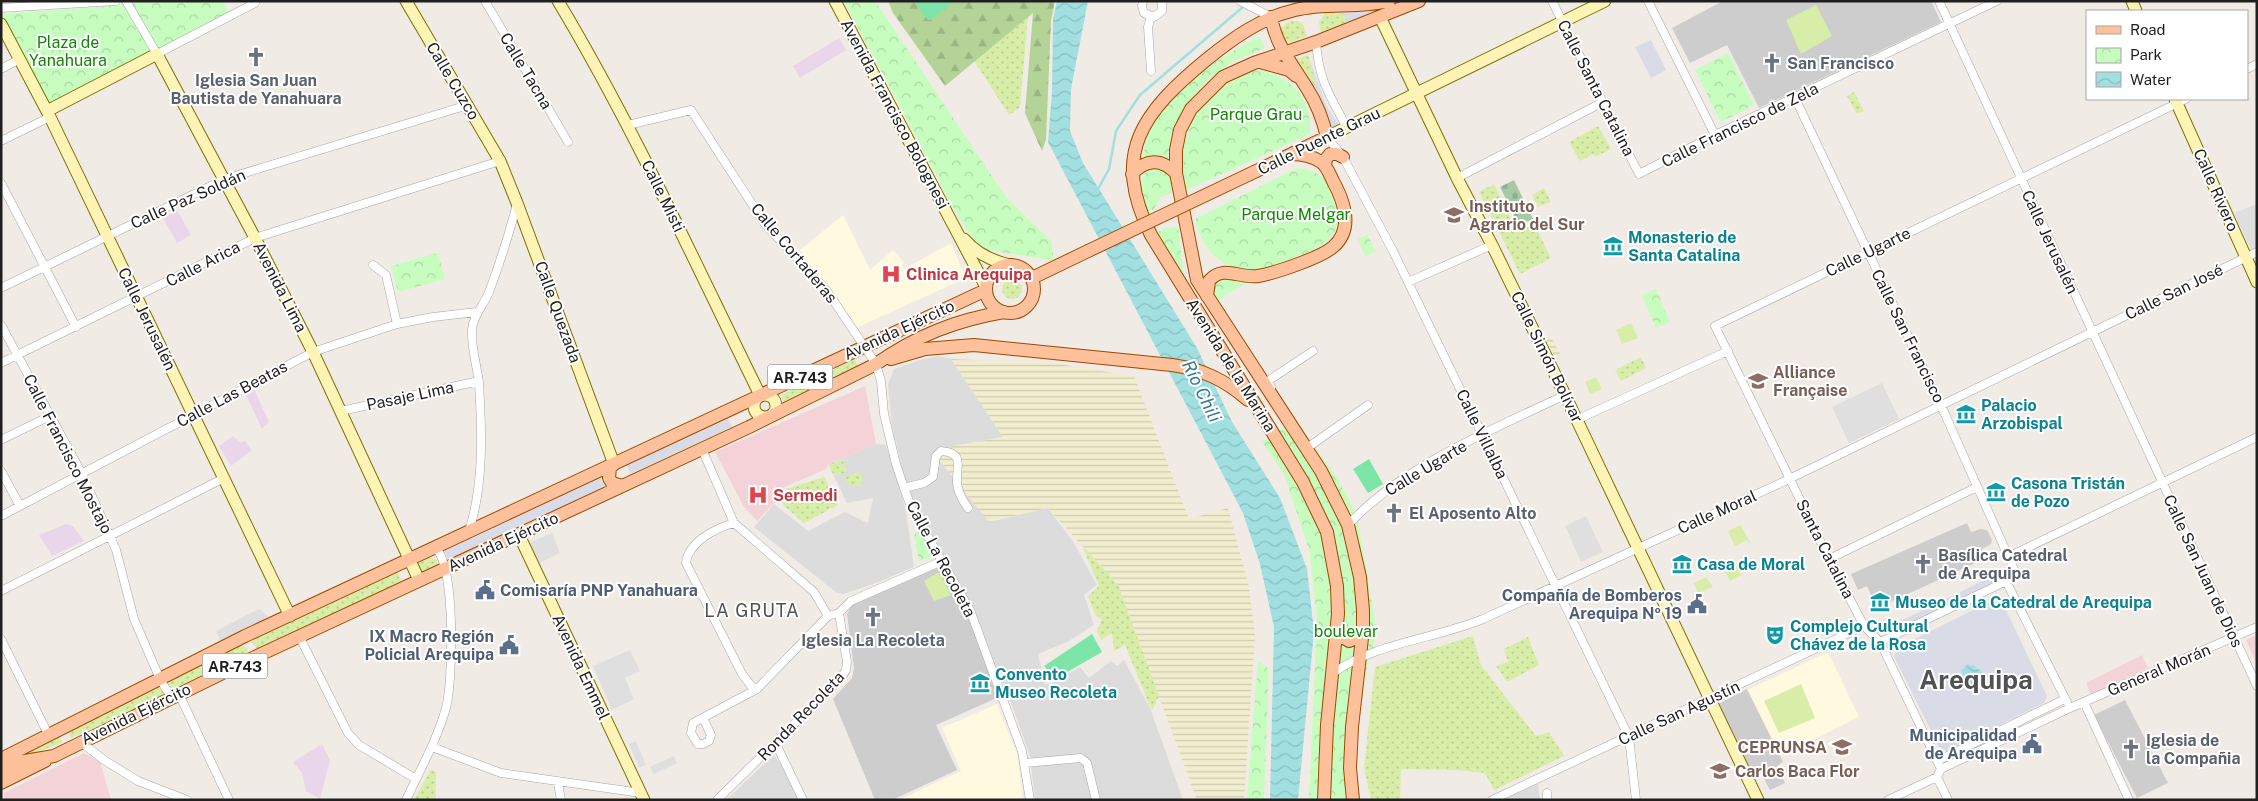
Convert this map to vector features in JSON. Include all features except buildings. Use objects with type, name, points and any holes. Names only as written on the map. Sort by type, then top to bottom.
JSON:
[{"type":"main road","name":"Avenida de la Marina","points":[[1324,800],[1327,725],[1336,633],[1337,586],[1327,532],[1304,482],[1151,235],[1139,211],[1132,174],[1135,152],[1142,130],[1152,112],[1165,96],[1240,34],[1271,17],[1295,9],[1314,6],[1361,6],[1389,1]]},
{"type":"main road","name":"Avenida de la Marina","points":[[1352,800],[1350,768],[1352,735],[1363,633],[1360,577],[1348,525],[1336,496],[1197,280],[1193,270],[1176,173],[1176,150],[1180,130],[1191,109],[1223,77],[1254,63],[1316,42],[1419,1]]},
{"type":"main road","points":[[1271,17],[1275,36],[1316,104],[1328,137]]},
{"type":"main road","points":[[1254,63],[1274,64],[1289,70],[1302,80]]},
{"type":"main road","name":"Calle Puente Grau","points":[[1032,278],[1328,137]]},
{"type":"main road","points":[[1207,296],[1209,281],[1217,274],[1226,272],[1252,276],[1266,274],[1319,255],[1337,243],[1344,227],[1345,209],[1342,197],[1325,165],[1312,157],[1292,154]]},
{"type":"main road","points":[[1325,165],[1326,159],[1330,154],[1337,154],[1343,157]]},
{"type":"main road","points":[[1132,174],[1139,167],[1149,162],[1159,162],[1169,166],[1176,173]]},
{"type":"main road","points":[[1010,265],[1021,267],[1032,278]]},
{"type":"main road","name":"AR-743","points":[[986,288],[989,278],[996,270],[1010,265]]},
{"type":"main road","name":"AR-743","points":[[1004,312],[1015,313],[1029,304],[1034,289],[1032,278]]},
{"type":"main road","points":[[986,288],[990,302],[1004,312]]},
{"type":"main road","name":"Avenida Ejército","points":[[1,759],[245,636],[986,288]]},
{"type":"main road","name":"Avenida Ejército","points":[[1,770],[19,762],[54,756],[80,741],[254,656],[519,535],[769,417],[876,364],[895,350],[936,330],[973,318],[1004,312]]},
{"type":"main road","points":[[876,364],[925,348],[974,345],[1190,367],[1224,381],[1251,402],[1264,419]]},
{"type":"main road","points":[[614,464],[620,464],[627,471],[628,477],[622,486]]},
{"type":"main road","points":[[1336,633],[1349,641],[1363,633]]},
{"type":"main road","points":[[245,636],[254,656]]},
{"type":"main road","points":[[1,751],[12,746],[23,749]]},
{"type":"main road","points":[[1,783],[54,756]]},
{"type":"street","points":[[1,8],[116,1]]},
{"type":"street","name":"Avenida Lima","points":[[126,1],[224,179],[313,352],[419,580]]},
{"type":"street","points":[[238,1],[243,9]]},
{"type":"street","name":"Calle Tacna","points":[[485,1],[568,142]]},
{"type":"street","name":"Calle Misti","points":[[558,1],[628,124],[760,395]]},
{"type":"street","name":"Avenida Francisco Bolognesi","points":[[835,1],[986,288]]},
{"type":"street","points":[[1143,1],[1142,10],[1151,17],[1158,16],[1162,11],[1162,1]]},
{"type":"street","points":[[1240,1],[1250,8],[1271,17]]},
{"type":"street","name":"Calle Santa Catalina","points":[[1552,1],[1639,174]]},
{"type":"street","name":"Calle Puente Grau","points":[[1328,137],[1605,1]]},
{"type":"street","points":[[1648,1],[1715,136]]},
{"type":"street","name":"Calle Jerusalén","points":[[1939,1],[2162,483]]},
{"type":"street","name":"Calle Francisco de Zela","points":[[1639,174],[1997,1]]},
{"type":"street","points":[[1,141],[156,54],[254,3]]},
{"type":"street","name":"Calle Cuzco","points":[[411,3],[500,161]]},
{"type":"street","points":[[1151,17],[1148,27],[1151,71]]},
{"type":"street","name":"Calle Simón Bolívar","points":[[1380,17],[1565,396],[1758,800]]},
{"type":"street","name":"Calle Jerusalén","points":[[1,24],[48,114],[290,616]]},
{"type":"street","points":[[1316,42],[1319,70],[1327,92],[1347,128]]},
{"type":"street","points":[[1,69],[20,59]]},
{"type":"street","name":"Calle San Francisco","points":[[1795,98],[1941,405],[2008,557],[2016,576],[2006,581]]},
{"type":"street","name":"Calle Ugarte","points":[[1728,351],[1715,326],[2179,100]]},
{"type":"street","name":"Calle Rivero","points":[[2179,100],[2257,282]]},
{"type":"street","points":[[1457,178],[1603,102]]},
{"type":"street","name":"Calle Paz Soldán","points":[[1,288],[224,179],[468,105]]},
{"type":"street","name":"Calle Cortaderas","points":[[628,124],[691,110],[765,224],[827,291],[865,346]]},
{"type":"street","name":"Calle Villalba","points":[[1328,137],[1343,157],[1408,282],[1629,737]]},
{"type":"street","name":"Calle Quezada","points":[[500,161],[518,203],[614,464]]},
{"type":"street","name":"Calle Arica","points":[[1,363],[137,298],[255,238],[500,161]]},
{"type":"street","points":[[1,183],[76,327]]},
{"type":"street","points":[[469,532],[478,489],[482,442],[472,331],[477,312],[488,294],[518,203]]},
{"type":"street","name":"Avenida Francisco Bolognesi","points":[[954,227],[979,253],[1010,265]]},
{"type":"street","points":[[1408,282],[1492,245]]},
{"type":"street","name":"Calle San José","points":[[2092,331],[2257,252]]},
{"type":"street","points":[[373,265],[386,275],[397,324]]},
{"type":"street","name":"Calle Las Beatas","points":[[1,516],[313,352],[397,324],[433,316],[477,312]]},
{"type":"street","name":"Calle Francisco Mostajo","points":[[1,325],[82,474],[110,537],[134,619],[160,679],[175,696],[230,800]]},
{"type":"street","name":"Calle Moral","points":[[1333,673],[1360,658],[1470,625],[1790,479],[2092,331]]},
{"type":"street","name":"Calle La Recoleta","points":[[865,346],[876,364],[881,381],[884,414],[904,488],[912,509],[970,610],[1025,763],[1030,800]]},
{"type":"street","points":[[1281,408],[1268,381],[1313,351]]},
{"type":"street","points":[[1576,420],[1728,351],[1790,479]]},
{"type":"street","name":"Pasaje Lima","points":[[341,411],[478,382]]},
{"type":"street","name":"Calle Misti","points":[[760,395],[772,397],[775,402],[774,413],[769,417],[763,417],[754,410],[756,399],[760,395]]},
{"type":"street","name":"Calle Ugarte","points":[[1348,525],[1372,500],[1431,462],[1483,434],[1565,396]]},
{"type":"street","points":[[1306,448],[1368,405]]},
{"type":"street","points":[[1,440],[50,416]]},
{"type":"street","points":[[2008,557],[2257,437]]},
{"type":"street","points":[[702,449],[734,523],[814,592],[828,616]]},
{"type":"street","points":[[904,488],[924,483],[933,477],[936,456],[941,451],[950,452],[955,454],[959,460],[958,489],[961,498],[968,508]]},
{"type":"street","points":[[1,471],[20,506]]},
{"type":"street","points":[[1,591],[224,478]]},
{"type":"street","name":"Santa Catalina","points":[[1790,479],[1864,626],[1880,642],[1941,769]]},
{"type":"street","name":"Calle San Juan de Dios","points":[[2162,483],[2257,686]]},
{"type":"street","points":[[1829,559],[1977,487]]},
{"type":"street","points":[[734,523],[722,526],[705,536],[693,548],[686,563],[742,674],[752,687],[757,689]]},
{"type":"street","name":"Avenida Emmel","points":[[519,535],[642,796]]},
{"type":"street","points":[[406,800],[432,747],[447,706],[452,616],[446,568],[443,557],[435,548]]},
{"type":"street","points":[[703,718],[757,689],[828,616],[839,613],[851,601],[942,561]]},
{"type":"street","points":[[1880,642],[2006,581],[2070,708]]},
{"type":"street","name":"Ronda Recoleta","points":[[717,800],[841,678],[846,670],[847,662],[839,613]]},
{"type":"street","name":"Calle San Agustín","points":[[1492,800],[1710,700],[1864,626]]},
{"type":"street","name":"General Morán","points":[[1941,769],[2070,708],[2257,627]]},
{"type":"street","points":[[298,636],[348,733],[360,745],[416,779]]},
{"type":"street","points":[[1,639],[49,736]]},
{"type":"street","points":[[1937,762],[2065,699]]},
{"type":"street","points":[[2084,702],[2129,800]]},
{"type":"street","points":[[1629,737],[1636,800]]},
{"type":"street","points":[[80,741],[104,760],[138,781],[187,800]]},
{"type":"street","points":[[776,744],[803,800]]},
{"type":"street","points":[[432,747],[501,774],[642,796]]},
{"type":"street","points":[[1025,763],[1081,758],[1087,763],[1096,800]]},
{"type":"street","points":[[1888,800],[1936,777],[1941,769]]},
{"type":"street","points":[[1936,777],[1948,800]]},
{"type":"street","points":[[558,783],[561,800]]},
{"type":"shaded area","name":"San Francisco","points":[[1723,1],[1931,1],[1941,22],[1759,108],[1727,45],[1690,63],[1672,28]]},
{"type":"shaded area","points":[[1380,10],[1346,24],[1344,13]]},
{"type":"shaded area","points":[[839,38],[846,50],[800,78],[793,66]]},
{"type":"shaded area","points":[[1651,40],[1666,70],[1651,78],[1635,47]]},
{"type":"shaded area","points":[[1308,55],[1327,107],[1339,125],[1327,132],[1316,92],[1294,60],[1296,59],[1317,89]]},
{"type":"shaded area","points":[[2257,204],[2257,247],[2251,250],[2234,213]]},
{"type":"shaded area","points":[[177,210],[191,235],[177,243],[163,218]]},
{"type":"shaded area","name":"Clinica Arequipa","points":[[843,215],[870,270],[893,250],[904,262],[902,265],[904,269],[951,243],[966,278],[856,328],[800,250]]},
{"type":"shaded area","points":[[1550,335],[1562,357],[1556,360],[1545,338]]},
{"type":"shaded area","points":[[938,356],[951,359],[1003,437],[938,449],[989,522],[1048,508],[1074,543],[1097,585],[1084,595],[1094,625],[1067,642],[1038,654],[1045,684],[1051,684],[1080,667],[1089,678],[1111,661],[1117,666],[1124,660],[1150,708],[1183,800],[1035,800],[1030,756],[1013,708],[967,597],[915,506],[904,475],[892,426],[888,385],[894,369]]},
{"type":"shaded area","points":[[951,359],[1052,363],[1134,376],[1189,519],[1228,508],[1249,587],[1255,635],[1244,800],[1197,800],[1118,585],[1048,508],[989,522],[939,460],[938,449],[1003,437]]},
{"type":"shaded area","points":[[1882,383],[1899,419],[1849,443],[1832,407]]},
{"type":"shaded area","points":[[865,386],[876,444],[828,464],[826,469],[773,492],[779,498],[757,521],[744,507],[715,452]]},
{"type":"shaded area","points":[[254,389],[269,422],[262,429],[245,393]]},
{"type":"shaded area","points":[[728,419],[732,427],[630,474],[627,465]]},
{"type":"shaded area","points":[[233,436],[240,443],[245,441],[252,450],[231,466],[219,446]]},
{"type":"shaded area","points":[[876,444],[886,445],[897,477],[906,511],[914,567],[876,583],[843,594],[837,593],[754,527],[774,504],[808,531],[845,512],[868,523],[873,498],[847,503],[828,464]]},
{"type":"shaded area","points":[[600,478],[605,487],[449,560],[444,551],[446,548],[468,537],[471,539]]},
{"type":"shaded area","points":[[1586,516],[1603,552],[1581,562],[1565,526]]},
{"type":"shaded area","name":"Basílica Catedral de Arequipa","points":[[1967,523],[1971,532],[1980,529],[1987,530],[1992,540],[1991,544],[1982,549],[1985,555],[1991,552],[1993,555],[1877,608],[1867,586],[1858,590],[1851,574]]},
{"type":"shaded area","points":[[66,524],[73,526],[84,541],[52,556],[39,535]]},
{"type":"shaded area","points":[[552,533],[560,553],[539,563],[529,543]]},
{"type":"shaded area","points":[[943,565],[960,597],[982,647],[999,697],[936,725],[957,770],[892,800],[875,800],[833,699],[852,678],[854,668],[847,614],[853,604]]},
{"type":"shaded area","points":[[2001,572],[1999,580],[1887,634],[1882,630]]},
{"type":"shaded area","points":[[1994,600],[2003,604],[2047,696],[2044,703],[1946,751],[1939,747],[1894,656],[1898,647]]},
{"type":"shaded area","points":[[259,609],[268,616],[265,621],[221,643],[216,631]]},
{"type":"shaded area","points":[[2257,635],[2257,665],[2246,640]]},
{"type":"shaded area","points":[[630,650],[640,671],[625,678],[634,699],[612,710],[593,666]]},
{"type":"shaded area","points":[[1828,652],[1859,717],[1781,756],[1747,690]]},
{"type":"shaded area","points":[[2142,655],[2148,668],[2091,695],[2086,683]]},
{"type":"shaded area","points":[[1747,689],[1783,762],[1777,766],[1785,783],[1770,790],[1761,773],[1754,777],[1718,704]]},
{"type":"shaded area","name":"Iglesia de la Compañia","points":[[2125,700],[2168,783],[2137,798],[2094,715]]},
{"type":"shaded area","points":[[997,704],[1017,754],[1023,800],[898,800],[961,771],[942,728]]},
{"type":"shaded area","points":[[636,741],[646,765],[639,768],[629,744]]},
{"type":"shaded area","points":[[322,744],[330,760],[320,799],[306,791],[302,773],[293,762]]},
{"type":"shaded area","points":[[84,753],[100,761],[111,800],[4,800],[4,793]]},
{"type":"shaded area","points":[[774,755],[805,800],[726,800]]},
{"type":"shaded area","points":[[674,756],[677,763],[654,774],[650,767]]},
{"type":"shaded area","points":[[1538,783],[1540,800],[1503,800]]},
{"type":"green space","name":"Plaza de Yanahuara","points":[[136,1],[222,1],[229,14],[161,52],[131,4]]},
{"type":"green space","points":[[844,1],[875,1],[1006,197],[1051,241],[1054,261],[989,250],[974,240],[959,218]]},
{"type":"green space","points":[[888,1],[1055,1],[1051,21],[1046,139],[1042,151],[1025,113],[1033,13],[945,86],[893,13]]},
{"type":"green space","points":[[914,1],[950,1],[952,3],[929,21]]},
{"type":"green space","name":"Plaza de Yanahuara","points":[[125,5],[156,57],[50,106],[1,14]]},
{"type":"green space","points":[[1816,5],[1832,36],[1801,54],[1786,20]]},
{"type":"green space","points":[[1325,13],[1344,13],[1346,24],[1321,33],[1319,22]]},
{"type":"green space","points":[[1028,16],[1020,107],[1009,115],[973,59]]},
{"type":"green space","points":[[1290,21],[1298,21],[1303,24],[1307,36],[1283,45],[1279,29]]},
{"type":"green space","points":[[1259,36],[1265,48],[1232,62],[1208,80],[1187,103],[1173,130],[1168,159],[1143,157],[1148,130],[1167,102],[1181,88],[1212,64]]},
{"type":"green space","name":"San Francisco","points":[[1728,53],[1754,105],[1721,122],[1695,70]]},
{"type":"green space","points":[[1308,55],[1318,91],[1296,59]]},
{"type":"green space","name":"Parque Grau","points":[[1261,70],[1283,79],[1299,92],[1308,110],[1310,134],[1184,191],[1183,151],[1188,132],[1197,114],[1209,98],[1224,85],[1241,75]]},
{"type":"green space","points":[[1854,92],[1864,111],[1857,114],[1847,96]]},
{"type":"green space","points":[[1598,126],[1611,149],[1595,157],[1593,154],[1580,161],[1569,142]]},
{"type":"green space","points":[[1150,167],[1166,167],[1172,174],[1174,192],[1160,197],[1154,210],[1144,212],[1139,188],[1142,178]]},
{"type":"green space","name":"Parque Melgar","points":[[1297,168],[1320,175],[1327,183],[1336,204],[1339,216],[1338,225],[1333,235],[1325,243],[1314,250],[1276,266],[1264,270],[1251,271],[1228,265],[1210,251],[1198,231],[1195,219]]},
{"type":"green space","points":[[1514,180],[1533,219],[1519,225],[1500,187]]},
{"type":"green space","points":[[1494,184],[1518,232],[1534,224],[1551,258],[1520,274],[1479,192]]},
{"type":"green space","points":[[1544,188],[1551,202],[1538,207],[1532,195]]},
{"type":"green space","points":[[1178,226],[1184,278],[1156,233],[1166,227]]},
{"type":"green space","points":[[1368,235],[1375,252],[1365,256],[1358,239]]},
{"type":"green space","points":[[438,253],[445,279],[398,292],[391,266]]},
{"type":"green space","points":[[1226,278],[1238,282],[1247,282],[1216,301],[1211,293],[1212,281]]},
{"type":"green space","points":[[1008,279],[1016,279],[1022,285],[1022,293],[1016,299],[1008,299],[1002,293],[1002,285]]},
{"type":"green space","points":[[1656,289],[1670,322],[1656,328],[1642,295]]},
{"type":"green space","points":[[1631,323],[1638,338],[1622,344],[1616,330]]},
{"type":"green space","points":[[1641,357],[1646,368],[1621,381],[1615,370]]},
{"type":"green space","points":[[855,359],[858,366],[784,402],[781,395]]},
{"type":"green space","points":[[1596,377],[1602,389],[1590,394],[1585,382]]},
{"type":"green space","name":"boulevar","points":[[1295,420],[1336,476],[1351,504],[1359,526],[1377,634],[1368,663],[1358,727],[1354,769],[1358,800],[1309,800],[1317,619],[1309,549],[1284,474],[1262,442]]},
{"type":"green space","points":[[842,459],[847,472],[834,476],[829,465]]},
{"type":"green space","points":[[1369,459],[1383,484],[1368,493],[1353,469]]},
{"type":"green space","points":[[861,473],[863,479],[860,486],[850,486],[844,478]]},
{"type":"green space","points":[[824,477],[838,505],[804,523],[783,505],[786,489]]},
{"type":"green space","points":[[1741,525],[1750,543],[1747,540],[1735,546],[1728,531]]},
{"type":"green space","points":[[921,531],[934,556],[919,561],[914,535]]},
{"type":"green space","points":[[1082,545],[1118,585],[1159,696],[1152,711],[1125,645],[1114,651],[1112,633],[1101,640],[1097,631],[1102,619],[1096,616],[1088,596],[1099,586]]},
{"type":"green space","points":[[429,557],[437,560],[438,566],[422,574],[418,569],[418,563]]},
{"type":"green space","points":[[1735,563],[1742,575],[1730,581],[1723,569]]},
{"type":"green space","points":[[398,572],[402,583],[258,649],[252,642],[256,637]]},
{"type":"green space","points":[[939,572],[951,595],[934,601],[924,581]]},
{"type":"green space","points":[[1706,577],[1713,587],[1698,593],[1694,583]]},
{"type":"green space","points":[[1092,634],[1102,652],[1055,679],[1044,666]]},
{"type":"green space","points":[[1473,636],[1481,665],[1536,736],[1549,732],[1564,756],[1494,790],[1485,773],[1456,770],[1401,769],[1400,800],[1371,800],[1364,768],[1375,667]]},
{"type":"green space","points":[[1528,637],[1539,665],[1507,682],[1496,666],[1508,662],[1504,649]]},
{"type":"green space","points":[[241,645],[247,648],[248,654],[171,693],[166,682]]},
{"type":"green space","points":[[1258,661],[1269,669],[1264,800],[1247,800]]},
{"type":"green space","points":[[1801,684],[1815,718],[1779,733],[1764,701]]},
{"type":"green space","points":[[157,687],[161,687],[165,692],[161,698],[71,738],[67,731]]},
{"type":"green space","points":[[59,735],[62,743],[14,760],[13,757]]},
{"type":"green space","points":[[431,769],[436,772],[436,800],[414,800]]},
{"type":"water","name":"Río Chili","points":[[1057,1],[1088,1],[1071,89],[1070,131],[1083,163],[1197,348],[1232,422],[1280,498],[1307,569],[1314,632],[1298,800],[1270,800],[1274,627],[1260,564],[1243,513],[1048,142],[1052,92],[1053,19]]},
{"type":"water","points":[[1968,664],[1974,665],[1982,671],[1981,679],[1975,686],[1971,683],[1968,685],[1966,681],[1960,678],[1963,674],[1961,671]]},
{"type":"waterway","points":[[1097,191],[1109,169],[1116,131],[1140,95],[1250,1]]},
{"type":"place","name":"Iglesia San Juan Bautista de Yanahuara","points":[[256,57]]},
{"type":"place","name":"San Francisco","points":[[1772,63]]},
{"type":"place","name":"Instituto Agrario del Sur","points":[[1454,215]]},
{"type":"place","name":"Monasterio de Santa Catalina","points":[[1613,246]]},
{"type":"place","name":"Clinica Arequipa","points":[[891,274]]},
{"type":"place","name":"Alliance Française","points":[[1758,381]]},
{"type":"place","name":"Palacio Arzobispal","points":[[1966,414]]},
{"type":"place","name":"Casona Tristán de Pozo","points":[[1996,492]]},
{"type":"place","name":"Sermedi","points":[[758,495]]},
{"type":"place","name":"El Aposento Alto","points":[[1394,513]]},
{"type":"place","name":"Casa de Moral","points":[[1682,564]]},
{"type":"place","name":"Basílica Catedral de Arequipa","points":[[1923,564]]},
{"type":"place","name":"Comisaría PNP Yanahuara","points":[[485,590]]},
{"type":"place","name":"Museo de la Catedral de Arequipa","points":[[1880,602]]},
{"type":"place","name":"Compañía de Bomberos Arequipa Nº 19","points":[[1697,604]]},
{"type":"place","name":"Iglesia La Recoleta","points":[[873,617]]},
{"type":"place","name":"Complejo Cultural Chávez de la Rosa","points":[[1775,635]]},
{"type":"place","name":"IX Macro Región Policial Arequipa","points":[[509,645]]},
{"type":"place","name":"Convento Museo Recoleta","points":[[980,683]]},
{"type":"place","name":"Municipalidad de Arequipa","points":[[2032,744]]},
{"type":"place","name":"CEPRUNSA","points":[[1842,747]]},
{"type":"place","name":"Iglesia de la Compañia","points":[[2131,749]]},
{"type":"place","name":"Carlos Baca Flor","points":[[1720,771]]},
{"type":"district","name":"LA GRUTA","points":[[752,610]]},
{"type":"district","name":"Arequipa","points":[[1976,679]]}]
